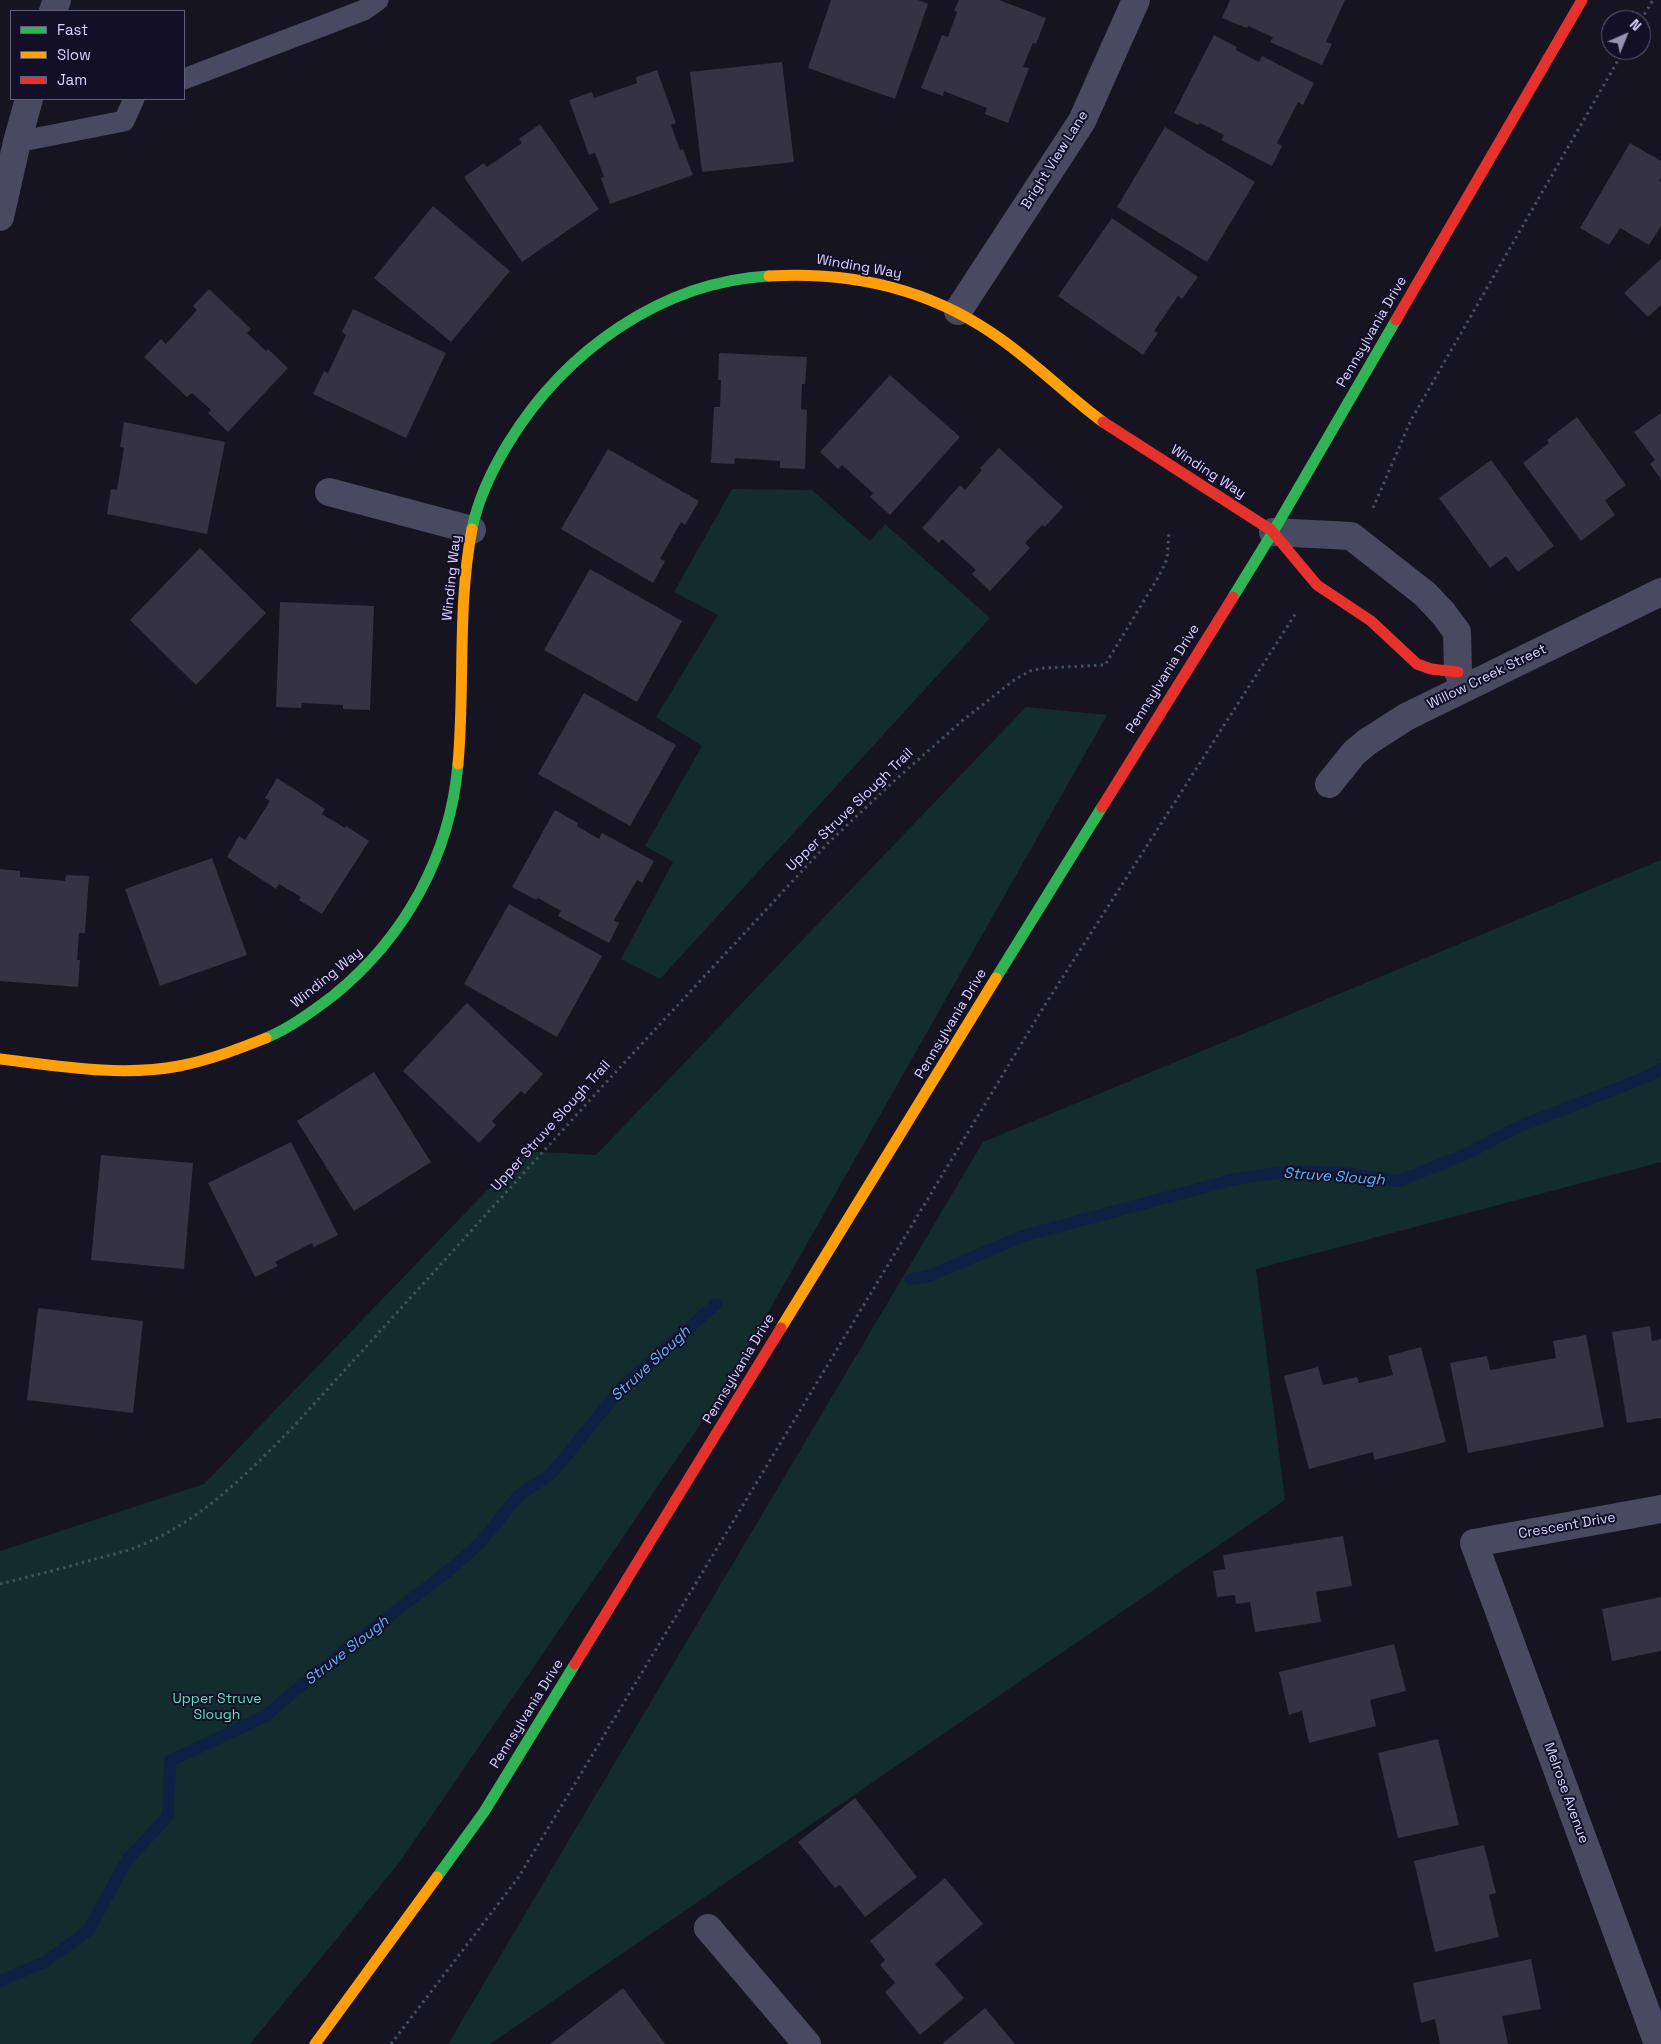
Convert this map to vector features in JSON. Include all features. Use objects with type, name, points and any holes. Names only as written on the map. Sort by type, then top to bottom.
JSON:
[{"type":"street","name":"Bright View Lane","points":[[958,311],[1082,121],[1136,0]]},
{"type":"street","name":"Pennsylvania Drive","points":[[315,2044],[484,1812],[1273,532],[1582,0]]},
{"type":"street","points":[[0,217],[29,100]]},
{"type":"street","name":"Winding Way","points":[[0,1059],[108,1069],[140,1069],[179,1066],[224,1055],[266,1038],[296,1022],[330,998],[364,970],[386,945],[415,904],[443,842],[452,806],[458,761],[465,572],[472,530],[494,470],[511,438],[531,407],[550,384],[599,340],[624,323],[688,291],[723,281],[762,275],[804,273],[844,277],[881,284],[918,295],[958,311],[990,331],[1096,416],[1273,532]]},
{"type":"street","points":[[328,492],[472,530]]},
{"type":"street","name":"Willow Creek Street","points":[[1273,532],[1351,536],[1425,594],[1442,613],[1456,632],[1462,679]]},
{"type":"street","name":"Willow Creek Street","points":[[1273,532],[1314,583],[1376,625],[1420,667],[1462,679]]},
{"type":"street","name":"Willow Creek Street","points":[[1329,784],[1354,752],[1462,679],[1661,592]]},
{"type":"street","name":"Crescent Drive","points":[[1474,1543],[1661,1509]]},
{"type":"street","name":"Melrose Avenue","points":[[1474,1543],[1658,2044]]},
{"type":"street","points":[[708,1928],[807,2044]]},
{"type":"lane","points":[[185,79],[364,10],[378,0]]},
{"type":"lane","points":[[17,142],[124,122],[134,100]]},
{"type":"path","points":[[1372,512],[1411,420],[1618,60]]},
{"type":"path","name":"Upper Struve Slough Trail","points":[[0,1584],[138,1546],[166,1533],[224,1493],[252,1468],[294,1426],[600,1089],[827,844],[892,782],[962,721],[1014,680],[1030,671],[1044,668],[1104,664],[1163,568],[1167,559],[1169,533]]},
{"type":"path","points":[[391,2044],[518,1878],[1043,1008],[1291,622]]},
{"type":"green space","points":[[732,489],[812,490],[870,541],[885,524],[990,618],[660,979],[621,959],[673,862],[645,846],[702,746],[656,717],[718,615],[674,592]]},
{"type":"green space","name":"Upper Struve Slough","points":[[1026,707],[1107,715],[724,1390],[399,1863],[250,2044],[0,2044],[0,1551],[204,1484],[525,1151],[596,1155]]},
{"type":"green space","points":[[1661,860],[1661,1162],[1256,1269],[1285,1500],[490,2044],[448,2044],[983,1142]]},
{"type":"building","points":[[831,0],[918,0],[928,4],[895,99],[808,68]]},
{"type":"building","points":[[959,0],[999,0],[1046,18],[1036,44],[1033,43],[1023,67],[1029,68],[1008,123],[985,114],[987,108],[944,91],[943,96],[921,88],[942,35],[948,37],[957,12],[954,11]]},
{"type":"building","points":[[1230,0],[1345,0],[1326,42],[1332,44],[1322,65],[1270,42],[1273,37],[1248,26],[1247,28],[1222,18]]},
{"type":"building","points":[[1214,35],[1237,47],[1236,50],[1259,62],[1262,56],[1314,83],[1303,105],[1298,102],[1277,143],[1282,146],[1272,166],[1221,140],[1224,135],[1174,113]]},
{"type":"building","points":[[782,62],[794,162],[702,172],[690,72]]},
{"type":"building","points":[[657,70],[676,123],[671,125],[680,150],[683,149],[693,175],[610,204],[601,178],[604,177],[595,153],[589,155],[569,100],[592,92],[594,98],[637,83],[636,77]]},
{"type":"building","points":[[540,124],[599,209],[522,262],[464,177],[484,163],[487,167],[522,143],[519,139]]},
{"type":"building","points":[[1165,127],[1255,182],[1207,262],[1117,207]]},
{"type":"building","points":[[1630,143],[1661,161],[1661,178],[1659,181],[1661,182],[1661,226],[1649,245],[1620,228],[1609,245],[1580,228]]},
{"type":"building","points":[[433,206],[510,271],[451,342],[374,278]]},
{"type":"building","points":[[1112,218],[1198,277],[1182,299],[1178,296],[1154,331],[1158,333],[1143,355],[1058,296]]},
{"type":"building","points":[[1661,259],[1661,305],[1648,317],[1624,293]]},
{"type":"building","points":[[209,289],[251,329],[247,333],[288,368],[228,432],[208,413],[211,410],[192,393],[187,397],[144,357],[161,339],[166,344],[197,310],[193,306]]},
{"type":"building","points":[[353,309],[446,353],[406,438],[313,394],[324,371],[328,373],[346,335],[342,332]]},
{"type":"building","points":[[719,353],[807,357],[805,384],[802,384],[801,409],[807,410],[805,469],[780,468],[780,461],[735,458],[734,464],[711,463],[714,407],[720,407]]},
{"type":"building","points":[[890,375],[960,437],[890,515],[870,497],[873,493],[842,465],[838,469],[820,452]]},
{"type":"building","points":[[1661,413],[1661,479],[1650,464],[1655,460],[1634,432]]},
{"type":"building","points":[[1577,417],[1626,485],[1605,500],[1615,515],[1581,541],[1523,463],[1549,443],[1547,440]]},
{"type":"building","points":[[124,422],[225,442],[207,534],[107,514],[111,489],[117,490],[124,448],[120,447]]},
{"type":"building","points":[[999,448],[1063,507],[1045,527],[1042,525],[1025,543],[1030,548],[990,591],[972,574],[976,570],[942,539],[939,543],[922,528],[960,485],[965,490],[982,470],[980,468]]},
{"type":"building","points":[[608,449],[699,501],[685,525],[681,522],[660,559],[665,561],[653,583],[561,529]]},
{"type":"building","points":[[1491,460],[1554,546],[1518,572],[1506,556],[1490,568],[1439,498]]},
{"type":"building","points":[[200,548],[266,613],[196,685],[130,620]]},
{"type":"building","points":[[590,569],[682,621],[637,702],[544,650]]},
{"type":"building","points":[[280,602],[374,606],[370,710],[343,709],[343,705],[302,703],[301,708],[276,707]]},
{"type":"building","points":[[584,693],[676,745],[630,826],[538,774]]},
{"type":"building","points":[[277,778],[325,809],[322,814],[345,828],[346,826],[369,841],[322,914],[299,900],[301,897],[279,884],[276,889],[227,857],[239,836],[245,840],[270,801],[265,798]]},
{"type":"building","points":[[555,810],[578,823],[577,826],[599,839],[602,833],[654,861],[642,883],[637,880],[614,920],[619,923],[609,943],[558,916],[561,911],[538,898],[536,900],[512,887]]},
{"type":"building","points":[[212,858],[247,955],[160,986],[125,889]]},
{"type":"building","points":[[0,869],[20,871],[20,877],[65,881],[66,875],[89,876],[85,933],[79,933],[78,987],[0,981]]},
{"type":"building","points":[[509,904],[602,956],[557,1037],[464,984]]},
{"type":"building","points":[[467,1003],[543,1074],[525,1094],[521,1091],[492,1121],[496,1125],[479,1143],[403,1071]]},
{"type":"building","points":[[374,1072],[431,1162],[354,1211],[297,1121]]},
{"type":"building","points":[[291,1142],[338,1235],[314,1247],[312,1243],[275,1262],[278,1266],[255,1277],[208,1183]]},
{"type":"building","points":[[101,1155],[193,1163],[184,1269],[91,1260]]},
{"type":"building","points":[[38,1308],[143,1321],[133,1413],[27,1400]]},
{"type":"building","points":[[1650,1326],[1652,1341],[1661,1339],[1661,1418],[1627,1423],[1612,1332]]},
{"type":"building","points":[[1586,1335],[1604,1427],[1468,1453],[1450,1363],[1487,1356],[1490,1370],[1556,1358],[1553,1341]]},
{"type":"building","points":[[1421,1347],[1446,1442],[1374,1460],[1373,1452],[1309,1469],[1284,1376],[1318,1367],[1323,1385],[1357,1377],[1359,1383],[1393,1375],[1388,1356]]},
{"type":"building","points":[[1343,1536],[1352,1586],[1316,1592],[1321,1622],[1255,1632],[1250,1602],[1236,1604],[1235,1595],[1217,1597],[1213,1571],[1225,1569],[1223,1555]]},
{"type":"building","points":[[1661,1597],[1661,1651],[1612,1661],[1602,1609]]},
{"type":"building","points":[[1394,1644],[1406,1691],[1370,1700],[1376,1726],[1309,1743],[1302,1711],[1289,1715],[1279,1672]]},
{"type":"building","points":[[1438,1739],[1459,1825],[1398,1838],[1378,1753]]},
{"type":"building","points":[[855,1798],[917,1877],[865,1917],[840,1885],[835,1888],[798,1842]]},
{"type":"building","points":[[1484,1845],[1496,1893],[1489,1895],[1499,1937],[1435,1952],[1414,1861]]},
{"type":"building","points":[[945,1878],[983,1924],[935,1964],[964,1998],[920,2035],[885,1992],[895,1983],[880,1965],[885,1960],[870,1941]]},
{"type":"building","points":[[1531,1959],[1541,2009],[1502,2016],[1508,2044],[1440,2044],[1435,2019],[1421,2023],[1413,1983]]},
{"type":"building","points":[[623,1988],[665,2044],[550,2044]]},
{"type":"building","points":[[985,2008],[1015,2044],[943,2043]]},
{"type":"waterway","name":"Struve Slough","points":[[910,1279],[926,1277],[1023,1236],[1235,1179],[1290,1171],[1343,1173],[1399,1181],[1464,1155],[1520,1126],[1644,1078],[1661,1069]]},
{"type":"waterway","name":"Struve Slough","points":[[0,1981],[45,1962],[88,1931],[127,1860],[168,1816],[170,1761],[265,1716],[342,1652],[447,1572],[480,1543],[518,1496],[552,1473],[623,1386],[716,1304]]},
{"type":"traffic: fast","points":[[472,529],[478,506],[487,484],[509,442],[532,409],[558,379],[587,351],[620,327],[654,307],[691,292],[729,281],[769,276]]},
{"type":"traffic: fast","points":[[1233,597],[1273,532],[1396,320]]},
{"type":"traffic: fast","points":[[266,1038],[293,1024],[334,995],[382,947],[402,921],[420,892],[434,862],[445,831],[453,798],[458,764]]},
{"type":"traffic: fast","points":[[996,978],[1102,807]]},
{"type":"traffic: fast","points":[[437,1877],[484,1812],[575,1664]]},
{"type":"traffic: slow","points":[[769,276],[801,275],[862,281],[920,296],[948,308],[975,322],[1002,340],[1103,422]]},
{"type":"traffic: slow","points":[[458,764],[464,588],[472,529]]},
{"type":"traffic: slow","points":[[781,1328],[996,978]]},
{"type":"traffic: slow","points":[[0,1059],[67,1067],[135,1071],[179,1066],[202,1061],[266,1038]]},
{"type":"traffic: slow","points":[[315,2044],[437,1877]]},
{"type":"traffic: jam","points":[[1396,320],[1582,0]]},
{"type":"traffic: jam","points":[[1103,422],[1271,530],[1317,585],[1371,621],[1417,664],[1431,669],[1458,672]]},
{"type":"traffic: jam","points":[[1102,807],[1233,597]]},
{"type":"traffic: jam","points":[[575,1664],[781,1328]]}]
